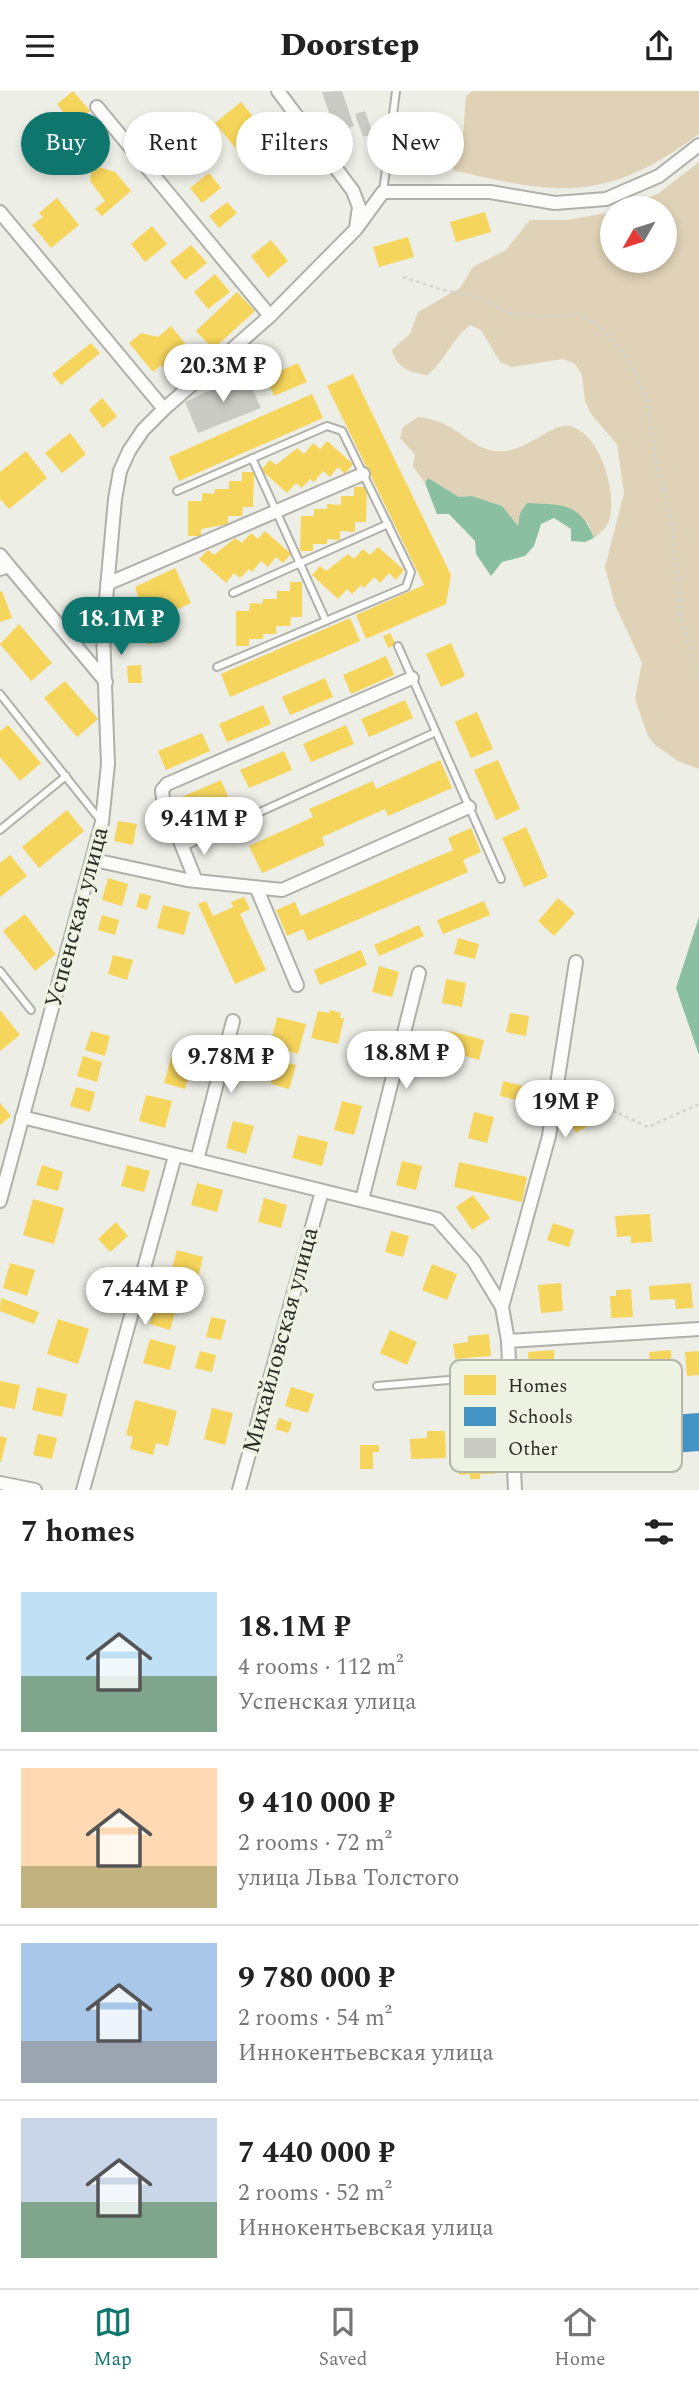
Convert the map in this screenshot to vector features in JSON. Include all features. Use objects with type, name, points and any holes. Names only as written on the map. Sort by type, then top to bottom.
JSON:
[{"type":"street","points":[[278,91],[353,191],[359,208],[356,229]]},
{"type":"street","points":[[97,107],[270,316]]},
{"type":"street","points":[[383,193],[490,192],[555,203],[606,199],[659,176],[699,145]]},
{"type":"street","name":"Успенская улица","points":[[1,1194],[94,860],[102,822],[108,764],[103,633],[120,471],[143,430],[270,316],[356,229],[383,193]]},
{"type":"street","points":[[0,212],[164,409]]},
{"type":"street","points":[[107,584],[363,474]]},
{"type":"street","points":[[0,555],[4,568],[106,682]]},
{"type":"street","points":[[196,881],[163,800],[162,790],[167,784],[412,678]]},
{"type":"street","points":[[94,860],[196,881],[257,890],[282,890],[469,807]]},
{"type":"street","points":[[257,890],[297,985]]},
{"type":"street","points":[[502,1307],[549,1136],[576,962]]},
{"type":"street","points":[[362,1200],[419,973]]},
{"type":"street","points":[[197,1160],[233,1021]]},
{"type":"street","points":[[22,1117],[437,1219],[474,1261],[502,1307],[508,1341],[508,1360]]},
{"type":"street","points":[[83,1490],[175,1156]]},
{"type":"street","name":"Михайловская улица","points":[[239,1490],[322,1191]]},
{"type":"street","points":[[508,1341],[699,1329]]},
{"type":"street","points":[[514,1472],[515,1490]]},
{"type":"street","points":[[0,1483],[35,1490]]},
{"type":"lane","points":[[383,193],[396,91]]},
{"type":"lane","points":[[177,491],[327,426],[342,431],[411,572],[405,587],[217,667]]},
{"type":"lane","points":[[252,458],[326,621]]},
{"type":"lane","points":[[233,593],[388,524]]},
{"type":"lane","points":[[398,646],[501,879]]},
{"type":"lane","points":[[0,694],[102,822]]},
{"type":"lane","points":[[181,847],[436,732]]},
{"type":"lane","points":[[0,830],[66,776]]},
{"type":"lane","points":[[0,971],[32,1010]]},
{"type":"lane","points":[[377,1386],[450,1380]]},
{"type":"path","points":[[403,277],[443,290],[478,297],[509,313],[548,317],[578,314],[600,326],[624,354],[647,397],[656,460],[672,523],[680,613],[699,681]]},
{"type":"path","points":[[558,1085],[648,1127],[699,1104]]},
{"type":"shaded area","points":[[472,91],[699,91],[699,134],[637,172],[609,182],[554,188],[524,185],[464,173],[466,96]]},
{"type":"shaded area","points":[[699,162],[699,769],[678,761],[655,745],[648,736],[635,699],[642,663],[615,605],[605,567],[624,493],[617,444],[591,414],[585,401],[582,375],[575,364],[564,359],[511,367],[500,362],[481,330],[470,325],[428,375],[405,369],[392,350],[410,334],[418,312],[460,288],[473,267],[506,250],[530,220],[568,220],[600,214],[600,273],[677,273],[677,196],[652,196]]},
{"type":"shaded area","points":[[418,417],[442,423],[485,449],[495,451],[516,448],[562,426],[580,431],[597,450],[608,478],[611,506],[608,523],[594,538],[588,523],[537,504],[527,503],[518,527],[502,506],[472,496],[459,497],[428,478],[425,483],[413,466],[415,455],[400,438],[403,427]]},
{"type":"shaded area","points":[[428,478],[459,497],[472,496],[502,506],[518,526],[520,513],[527,503],[568,507],[582,517],[594,538],[585,542],[571,541],[571,529],[554,518],[541,524],[534,546],[525,556],[502,562],[491,576],[476,554],[475,541],[449,514],[437,514],[425,483]]},
{"type":"shaded area","points":[[699,917],[699,1055],[676,988]]},
{"type":"building: Homes","points":[[73,91],[90,111],[63,112],[57,104]]},
{"type":"building: Homes","points":[[241,102],[249,112],[236,112],[236,149],[222,132],[222,117]]},
{"type":"building: Homes","points":[[110,170],[115,172],[131,191],[102,216],[95,209],[105,201],[90,181],[91,175],[110,175]]},
{"type":"building: Homes","points":[[206,175],[211,175],[221,188],[202,203],[190,188]]},
{"type":"building: Homes","points":[[57,198],[79,225],[51,248],[32,225],[43,217],[39,213]]},
{"type":"building: Homes","points":[[227,202],[237,213],[219,228],[209,216]]},
{"type":"building: Homes","points":[[485,212],[491,232],[456,242],[450,222]]},
{"type":"building: Homes","points":[[152,226],[167,244],[145,262],[131,244]]},
{"type":"building: Homes","points":[[408,237],[414,257],[379,267],[373,247]]},
{"type":"building: Homes","points":[[271,240],[288,261],[268,278],[251,256]]},
{"type":"building: Homes","points":[[191,245],[207,263],[185,280],[170,262]]},
{"type":"building: Homes","points":[[215,274],[230,292],[208,309],[194,292]]},
{"type":"building: Homes","points":[[237,292],[255,311],[213,349],[196,331]]},
{"type":"building: Homes","points":[[171,326],[191,351],[166,371],[161,365],[153,372],[129,343],[141,333],[158,337]]},
{"type":"building: Homes","points":[[91,343],[100,353],[61,385],[52,374]]},
{"type":"building: Homes","points":[[298,363],[307,382],[274,396],[266,377]]},
{"type":"building: Homes","points":[[353,374],[451,575],[446,604],[366,639],[356,615],[424,585],[327,386]]},
{"type":"building: Homes","points":[[312,394],[323,418],[179,481],[169,457]]},
{"type":"building: Homes","points":[[102,398],[117,416],[103,428],[89,410]]},
{"type":"building: Homes","points":[[70,433],[86,454],[62,473],[45,453]]},
{"type":"building: Homes","points":[[327,441],[353,464],[345,474],[338,467],[330,477],[323,471],[314,482],[310,479],[302,488],[296,483],[287,493],[261,470],[270,460],[276,465],[297,448],[304,454],[313,443],[320,449]]},
{"type":"building: Homes","points":[[26,451],[47,478],[9,509],[0,499],[0,472]]},
{"type":"building: Homes","points":[[242,472],[254,472],[253,507],[243,507],[242,516],[228,516],[228,524],[201,529],[201,536],[188,536],[188,501],[202,501],[202,493],[214,494],[215,489],[229,489],[229,481],[242,481]]},
{"type":"building: Homes","points":[[354,487],[367,487],[366,522],[355,522],[355,532],[340,531],[340,540],[327,539],[327,544],[313,544],[313,551],[300,551],[301,516],[314,516],[314,509],[327,509],[327,504],[341,505],[341,496],[354,496]]},
{"type":"building: Homes","points":[[265,531],[291,554],[283,563],[276,557],[268,567],[261,561],[252,572],[249,569],[240,578],[234,573],[226,583],[199,559],[208,550],[214,555],[235,538],[242,543],[251,533],[258,539]]},
{"type":"building: Homes","points":[[378,547],[404,570],[396,580],[389,573],[380,583],[374,577],[364,588],[361,585],[352,594],[347,589],[338,599],[312,575],[320,566],[326,571],[348,554],[354,559],[363,549],[370,555]]},
{"type":"building: Homes","points":[[175,568],[191,603],[145,624],[138,624],[134,614],[142,608],[135,587]]},
{"type":"building: Homes","points":[[290,582],[302,582],[302,617],[291,617],[290,626],[276,626],[276,634],[263,634],[263,639],[249,639],[249,646],[236,646],[236,611],[249,611],[250,603],[262,604],[263,599],[277,599],[277,591],[290,591]]},
{"type":"building: Homes","points":[[2,591],[12,618],[0,622],[0,592]]},
{"type":"building: Homes","points":[[350,618],[360,641],[230,697],[221,674]]},
{"type":"building: Homes","points":[[164,622],[170,635],[148,645],[142,632]]},
{"type":"building: Homes","points":[[19,624],[52,663],[31,681],[0,644]]},
{"type":"building: Homes","points":[[390,633],[396,645],[388,648],[383,636]]},
{"type":"building: Homes","points":[[451,643],[465,676],[441,687],[426,654]]},
{"type":"building: Homes","points":[[386,656],[394,675],[351,694],[343,675]]},
{"type":"building: Homes","points":[[141,665],[142,683],[128,683],[127,666]]},
{"type":"building: Homes","points":[[325,678],[333,697],[290,715],[282,697]]},
{"type":"building: Homes","points":[[65,681],[98,719],[77,737],[44,698]]},
{"type":"building: Homes","points":[[405,700],[413,718],[369,737],[361,719]]},
{"type":"building: Homes","points":[[263,705],[271,724],[227,742],[219,724]]},
{"type":"building: Homes","points":[[477,712],[493,749],[471,758],[455,722]]},
{"type":"building: Homes","points":[[8,725],[41,763],[20,781],[0,757],[0,731]]},
{"type":"building: Homes","points":[[346,725],[354,744],[311,762],[303,744]]},
{"type":"building: Homes","points":[[202,733],[210,751],[166,770],[158,751]]},
{"type":"building: Homes","points":[[284,751],[292,770],[249,788],[240,770]]},
{"type":"building: Homes","points":[[440,760],[452,788],[388,816],[385,809],[322,837],[325,845],[262,873],[249,846],[313,817],[309,809],[373,781],[376,789]]},
{"type":"building: Homes","points":[[498,760],[520,809],[496,820],[474,770]]},
{"type":"building: Homes","points":[[221,780],[229,799],[186,817],[177,799]]},
{"type":"building: Homes","points":[[67,810],[84,831],[39,868],[22,847]]},
{"type":"building: Homes","points":[[118,821],[137,824],[133,845],[114,841]]},
{"type":"building: Homes","points":[[526,827],[548,877],[524,887],[502,838]]},
{"type":"building: Homes","points":[[471,828],[481,852],[463,860],[468,872],[308,941],[303,929],[287,936],[276,910],[295,902],[301,916],[453,850],[448,838]]},
{"type":"building: Homes","points":[[10,855],[27,876],[0,897],[0,863]]},
{"type":"building: Homes","points":[[108,878],[128,884],[122,906],[102,900]]},
{"type":"building: Homes","points":[[140,893],[151,896],[147,910],[136,907]]},
{"type":"building: Homes","points":[[244,897],[250,909],[240,914],[266,970],[235,984],[198,904],[206,901],[213,916],[233,907],[231,902]]},
{"type":"building: Homes","points":[[558,898],[575,913],[554,936],[538,921]]},
{"type":"building: Homes","points":[[484,901],[490,915],[443,934],[437,920]]},
{"type":"building: Homes","points":[[163,905],[190,912],[184,935],[157,928]]},
{"type":"building: Homes","points":[[25,914],[56,954],[35,971],[3,931]]},
{"type":"building: Homes","points":[[102,915],[119,920],[115,935],[98,930]]},
{"type":"building: Homes","points":[[419,925],[424,936],[379,956],[374,945]]},
{"type":"building: Homes","points":[[458,938],[479,944],[475,959],[454,954]]},
{"type":"building: Homes","points":[[361,950],[367,965],[320,985],[314,970]]},
{"type":"building: Homes","points":[[113,955],[133,960],[127,980],[108,974]]},
{"type":"building: Homes","points":[[379,966],[399,972],[392,997],[372,992]]},
{"type":"building: Homes","points":[[446,979],[466,983],[462,1007],[442,1003]]},
{"type":"building: Homes","points":[[0,1010],[20,1035],[0,1051]]},
{"type":"building: Homes","points":[[330,1010],[341,1013],[340,1018],[344,1018],[338,1044],[311,1038],[318,1011],[329,1013]]},
{"type":"building: Homes","points":[[510,1013],[529,1016],[526,1036],[506,1032]]},
{"type":"building: Homes","points":[[277,1017],[306,1024],[298,1054],[270,1046]]},
{"type":"building: Homes","points":[[91,1031],[110,1036],[105,1056],[85,1050]]},
{"type":"building: Homes","points":[[450,1031],[484,1040],[479,1060],[444,1050]]},
{"type":"building: Homes","points":[[172,1054],[193,1059],[185,1089],[164,1083]]},
{"type":"building: Homes","points":[[83,1056],[102,1062],[97,1082],[77,1076]]},
{"type":"building: Homes","points":[[277,1060],[296,1065],[289,1089],[271,1084]]},
{"type":"building: Homes","points":[[503,1081],[524,1086],[521,1101],[500,1096]]},
{"type":"building: Homes","points":[[76,1087],[95,1092],[90,1112],[70,1106]]},
{"type":"building: Homes","points":[[146,1095],[172,1101],[165,1128],[139,1121]]},
{"type":"building: Homes","points":[[342,1101],[362,1106],[354,1135],[334,1130]]},
{"type":"building: Homes","points":[[0,1103],[11,1116],[0,1125]]},
{"type":"building: Homes","points":[[474,1112],[494,1117],[487,1143],[468,1138]]},
{"type":"building: Homes","points":[[585,1112],[591,1124],[576,1133],[570,1121]]},
{"type":"building: Homes","points":[[233,1121],[254,1126],[246,1154],[226,1148]]},
{"type":"building: Homes","points":[[298,1135],[328,1142],[322,1166],[292,1158]]},
{"type":"building: Homes","points":[[402,1161],[422,1166],[416,1190],[396,1185]]},
{"type":"building: Homes","points":[[459,1162],[527,1177],[522,1202],[454,1187]]},
{"type":"building: Homes","points":[[42,1165],[63,1172],[58,1191],[36,1185]]},
{"type":"building: Homes","points":[[127,1165],[150,1171],[144,1192],[121,1186]]},
{"type":"building: Homes","points":[[197,1183],[223,1190],[217,1212],[191,1205]]},
{"type":"building: Homes","points":[[473,1195],[490,1218],[472,1230],[456,1207]]},
{"type":"building: Homes","points":[[264,1198],[287,1205],[281,1228],[258,1222]]},
{"type":"building: Homes","points":[[33,1199],[64,1208],[54,1244],[23,1235]]},
{"type":"building: Homes","points":[[650,1214],[652,1242],[631,1243],[631,1236],[617,1237],[615,1216]]},
{"type":"building: Homes","points":[[116,1222],[128,1236],[110,1252],[98,1239]]},
{"type":"building: Homes","points":[[553,1223],[574,1230],[569,1247],[547,1240]]},
{"type":"building: Homes","points":[[391,1231],[409,1236],[403,1257],[385,1252]]},
{"type":"building: Homes","points":[[177,1250],[203,1257],[198,1279],[171,1272]]},
{"type":"building: Homes","points":[[10,1263],[35,1270],[27,1296],[3,1288]]},
{"type":"building: Homes","points":[[432,1264],[457,1274],[447,1300],[422,1290]]},
{"type":"building: Homes","points":[[561,1283],[563,1311],[541,1313],[538,1285]]},
{"type":"building: Homes","points":[[691,1283],[693,1308],[676,1309],[675,1299],[650,1300],[649,1286]]},
{"type":"building: Homes","points":[[631,1289],[633,1317],[611,1318],[610,1296],[616,1296],[616,1290]]},
{"type":"building: Homes","points":[[1,1298],[39,1312],[34,1324],[0,1311]]},
{"type":"building: Homes","points":[[156,1300],[177,1305],[170,1330],[150,1324]]},
{"type":"building: Homes","points":[[211,1317],[226,1320],[221,1340],[206,1337]]},
{"type":"building: Homes","points":[[58,1319],[89,1329],[78,1364],[47,1354]]},
{"type":"building: Homes","points":[[390,1330],[417,1342],[407,1365],[380,1353]]},
{"type":"building: Homes","points":[[489,1334],[491,1356],[455,1359],[453,1344],[468,1342],[468,1336]]},
{"type":"building: Homes","points":[[150,1339],[176,1346],[170,1370],[143,1363]]},
{"type":"building: Homes","points":[[554,1350],[554,1360],[528,1360],[528,1352]]},
{"type":"building: Homes","points":[[671,1350],[671,1360],[650,1360],[649,1352]]},
{"type":"building: Homes","points":[[200,1351],[216,1355],[212,1372],[195,1368]]},
{"type":"building: Homes","points":[[699,1351],[699,1375],[687,1376],[685,1352]]},
{"type":"building: Homes","points":[[0,1381],[20,1385],[15,1409],[0,1406]]},
{"type":"building: Homes","points":[[37,1387],[67,1394],[62,1417],[32,1410]]},
{"type":"building: Homes","points":[[291,1387],[314,1394],[308,1413],[285,1406]]},
{"type":"building: Homes","points":[[135,1400],[177,1411],[168,1446],[156,1443],[153,1455],[130,1449],[133,1437],[126,1435]]},
{"type":"building: Homes","points":[[212,1408],[233,1413],[225,1445],[204,1439]]},
{"type":"building: Homes","points":[[279,1418],[292,1423],[288,1433],[275,1429]]},
{"type":"building: Homes","points":[[427,1431],[445,1431],[446,1458],[411,1459],[410,1439],[427,1438]]},
{"type":"building: Homes","points":[[38,1434],[57,1438],[52,1459],[33,1455]]},
{"type":"building: Homes","points":[[0,1436],[7,1438],[1,1462],[0,1462]]},
{"type":"building: Homes","points":[[360,1445],[379,1445],[379,1452],[373,1452],[373,1469],[360,1469]]},
{"type":"building: Homes","points":[[459,1472],[495,1472],[480,1474],[480,1479],[470,1479],[470,1474],[459,1475]]},
{"type":"building: Schools","points":[[699,1413],[699,1451],[682,1452],[682,1414]]},
{"type":"building: Other","points":[[342,91],[349,112],[329,112],[322,92]]},
{"type":"building: Other","points":[[365,111],[367,136],[363,137],[355,114]]},
{"type":"building: Other","points":[[246,374],[261,408],[198,433],[185,402]]}]
